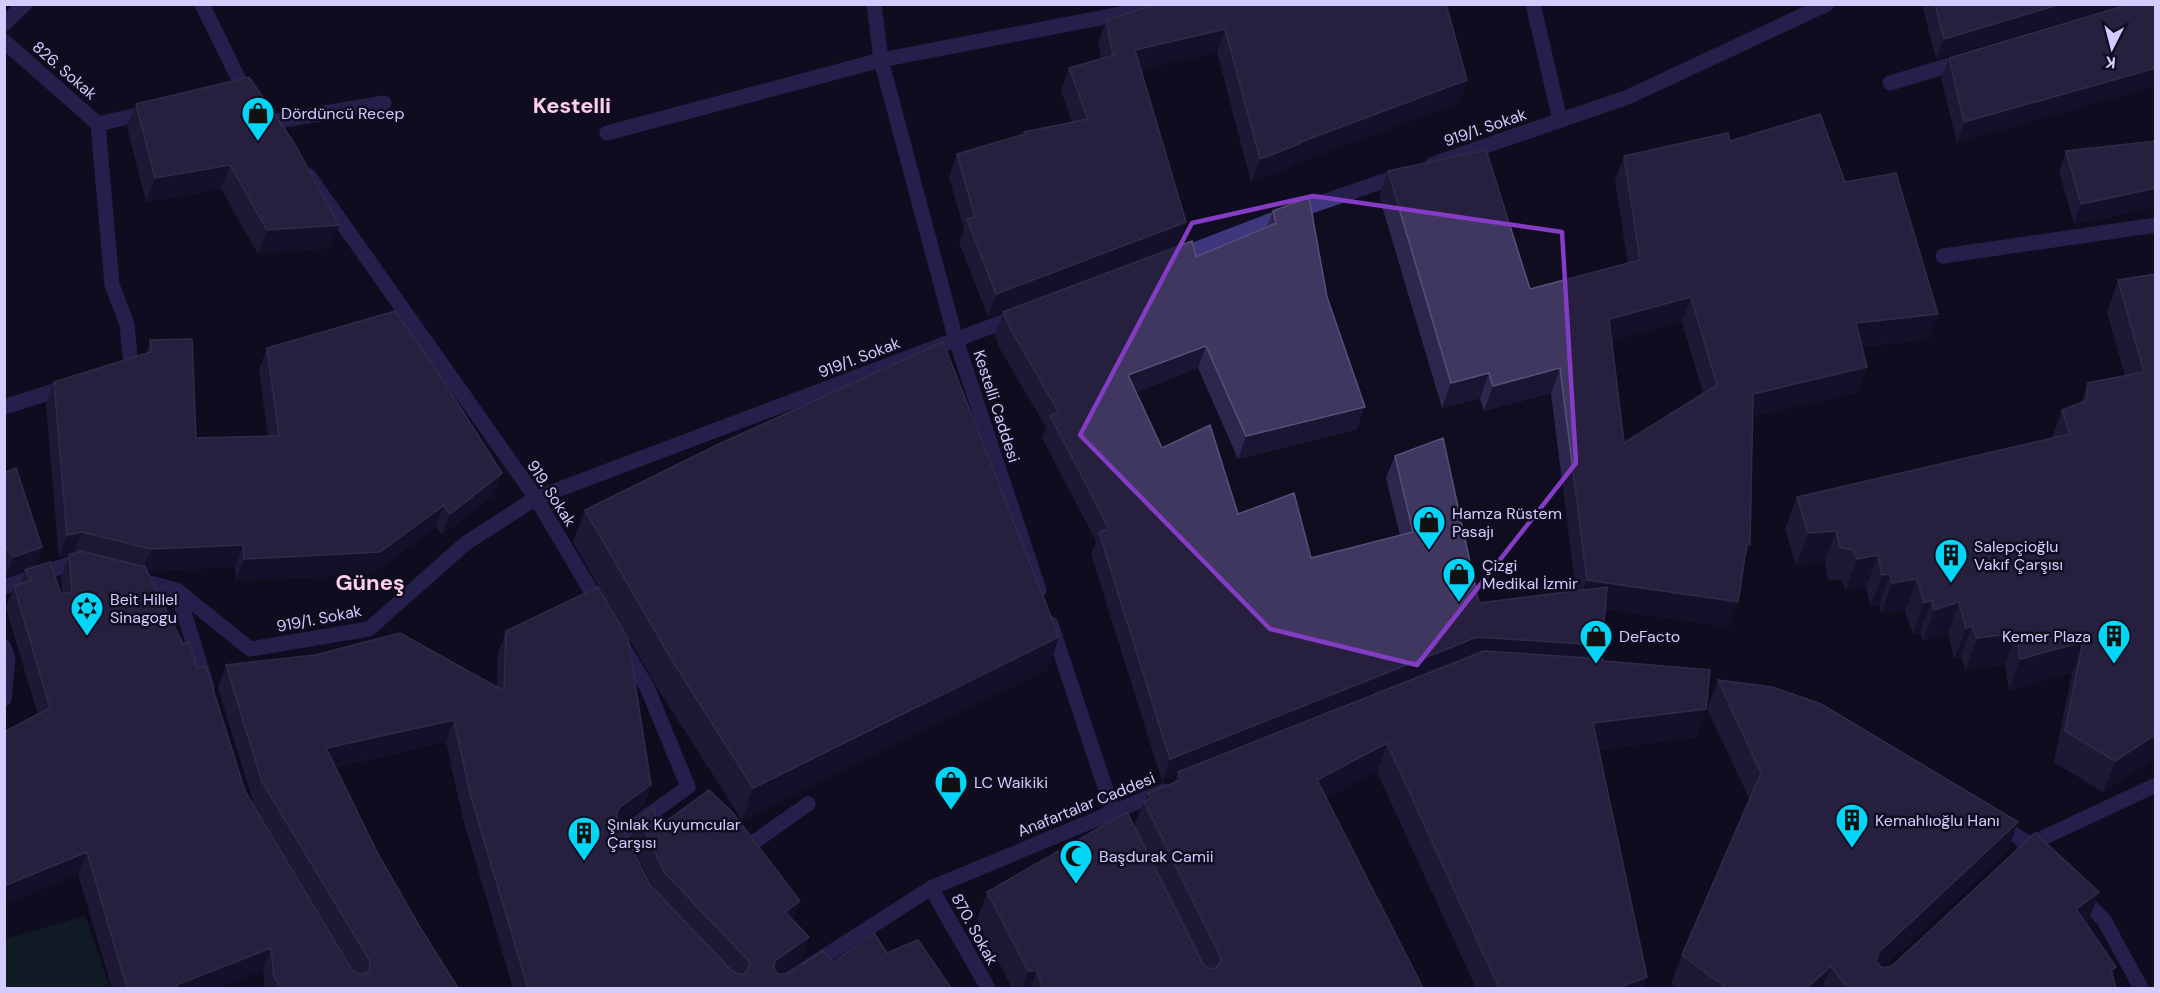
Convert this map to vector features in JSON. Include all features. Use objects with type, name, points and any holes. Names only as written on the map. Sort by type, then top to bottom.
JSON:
[{"type":"street","points":[[4,24],[25,4]]},
{"type":"street","points":[[202,4],[238,92],[268,118],[384,103]]},
{"type":"street","name":"Kestelli Caddesi","points":[[874,4],[881,60],[956,340],[1116,816]]},
{"type":"street","points":[[607,132],[881,60],[1173,4]]},
{"type":"street","points":[[1533,4],[1560,120]]},
{"type":"street","name":"919/1. Sokak","points":[[1166,260],[1288,214],[1628,97],[1827,4]]},
{"type":"street","name":"826. Sokak","points":[[4,41],[98,124],[165,108]]},
{"type":"street","points":[[1890,82],[1978,57]]},
{"type":"street","points":[[98,124],[112,285],[126,324],[126,368]]},
{"type":"street","name":"919. Sokak","points":[[298,160],[536,498],[647,687],[692,791],[618,837],[628,858]]},
{"type":"street","points":[[1943,256],[2156,225]]},
{"type":"street","name":"919/1. Sokak","points":[[177,590],[250,649],[369,629],[466,543],[536,498],[1034,311]]},
{"type":"street","points":[[4,407],[89,380]]},
{"type":"street","points":[[4,587],[72,563],[103,571]]},
{"type":"street","points":[[124,576],[177,590],[211,699]]},
{"type":"street","points":[[4,647],[8,659],[4,699]]},
{"type":"street","name":"Anafartalar Caddesi","points":[[775,988],[932,888],[1116,816],[1179,785]]},
{"type":"street","points":[[2013,860],[2030,844],[2156,785]]},
{"type":"street","points":[[727,823],[750,845],[808,804]]},
{"type":"street","points":[[1990,819],[2030,844],[2046,861]]},
{"type":"street","points":[[2071,886],[2104,920],[2141,988]]},
{"type":"street","name":"870. Sokak","points":[[932,888],[988,988]]},
{"type":"highlighted area","points":[[1313,196],[1562,232],[1576,463],[1417,665],[1270,629],[1080,435],[1192,223]]},
{"type":"green space","points":[[85,916],[110,988],[5,988],[5,939]]},
{"type":"building","points":[[1157,4],[1446,4],[1467,80],[1260,159],[1225,29],[1135,50],[1186,222],[996,294],[967,219],[975,217],[957,154],[1025,134],[1024,132],[1088,119],[1069,68],[1118,54],[1113,55],[1106,20]]},
{"type":"building","points":[[1935,4],[2061,4],[1944,39]]},
{"type":"building","points":[[2130,4],[2156,4],[2156,68],[1964,122],[1949,58]]},
{"type":"building","points":[[249,77],[294,143],[339,225],[267,230],[230,165],[155,178],[136,104]]},
{"type":"building","points":[[1820,114],[1845,182],[1896,173],[1938,314],[1856,323],[1867,367],[1753,394],[1750,544],[1747,544],[1738,602],[1587,580],[1560,368],[1493,386],[1489,373],[1451,383],[1388,171],[1486,150],[1530,289],[1640,260],[1624,156],[1728,133],[1730,141]],"holes":[[[1691,297],[1717,385],[1624,443],[1609,319]]]},
{"type":"building","points":[[2156,141],[2156,188],[2081,204],[2066,151]]},
{"type":"building","points":[[1309,197],[1327,297],[1365,407],[1246,436],[1206,346],[1128,375],[1162,448],[1210,425],[1238,514],[1294,493],[1311,558],[1413,532],[1395,456],[1443,438],[1479,603],[1607,587],[1602,645],[1477,637],[1170,759],[1099,532],[1109,529],[1050,415],[1059,413],[1003,312],[1192,241],[1196,257],[1276,223],[1273,211]]},
{"type":"building","points":[[2156,274],[2156,734],[2115,761],[2065,731],[2083,642],[2020,659],[2017,633],[1977,638],[1972,626],[1966,628],[1959,602],[1934,610],[1932,600],[1924,603],[1917,579],[1892,583],[1890,574],[1882,575],[1878,555],[1857,559],[1853,550],[1840,547],[1836,531],[1808,533],[1797,497],[2070,434],[2062,410],[2086,401],[2088,383],[2144,372],[2118,280]]},
{"type":"building","points":[[395,311],[441,377],[502,473],[450,514],[444,505],[380,552],[244,559],[243,545],[151,549],[82,532],[67,535],[54,382],[151,352],[150,340],[192,339],[196,438],[279,436],[267,348]]},
{"type":"building","points":[[943,342],[1059,637],[753,788],[670,657],[585,510],[715,446]]},
{"type":"building","points":[[16,468],[42,547],[13,557],[4,545],[4,473]]},
{"type":"building","points":[[81,551],[145,567],[183,644],[189,641],[197,668],[206,667],[245,791],[353,971],[361,975],[369,971],[370,961],[262,782],[226,665],[315,655],[400,633],[504,691],[506,631],[598,587],[628,638],[651,785],[620,807],[616,815],[650,885],[733,972],[742,975],[747,972],[750,964],[747,959],[665,873],[639,818],[654,807],[657,828],[709,790],[732,812],[800,901],[785,912],[809,937],[775,961],[774,967],[778,974],[788,974],[823,951],[833,962],[874,933],[887,953],[918,940],[951,988],[528,988],[471,797],[454,720],[326,748],[377,852],[458,988],[282,988],[274,977],[271,948],[176,985],[178,988],[127,988],[87,852],[4,886],[4,732],[50,708],[14,586],[31,580],[25,570],[50,562],[61,594],[72,592],[69,555]]},
{"type":"building","points":[[1484,651],[1603,659],[1603,661],[1710,670],[1706,709],[1593,723],[1647,977],[1618,988],[1499,988],[1387,743],[1317,780],[1423,988],[1043,988],[1037,971],[1028,971],[987,892],[1127,812],[1203,964],[1210,969],[1216,968],[1221,961],[1220,955],[1144,802],[1151,798],[1148,793],[1181,780],[1178,772]]},
{"type":"building","points":[[1718,680],[1772,687],[1821,704],[2018,822],[1879,952],[1876,961],[1882,968],[1892,966],[2035,833],[2099,892],[2076,909],[2116,967],[2111,970],[2116,988],[1848,988],[1831,966],[1807,988],[1727,988],[1682,955],[1761,773]]},
{"type":"place","name":"Dördüncü Recep","points":[[258,142]]},
{"type":"place","name":"Hamza Rüstem Pasajı","points":[[1429,551]]},
{"type":"place","name":"Salepçioğlu Vakıf Çarşısı","points":[[1951,584]]},
{"type":"place","name":"Çizgi Medikal İzmir","points":[[1459,603]]},
{"type":"place","name":"Beit Hillel Sinagogu","points":[[87,637]]},
{"type":"place","name":"DeFacto","points":[[1596,665]]},
{"type":"place","name":"Kemer Plaza","points":[[2114,665]]},
{"type":"place","name":"LC Waikiki","points":[[951,811]]},
{"type":"place","name":"Kemahlıoğlu Hanı","points":[[1852,849]]},
{"type":"place","name":"Şınlak Kuyumcular Çarşısı","points":[[584,862]]},
{"type":"place","name":"Başdurak Camii","points":[[1076,885]]},
{"type":"district","name":"Kestelli","points":[[572,105]]},
{"type":"district","name":"Güneş","points":[[370,582]]}]
